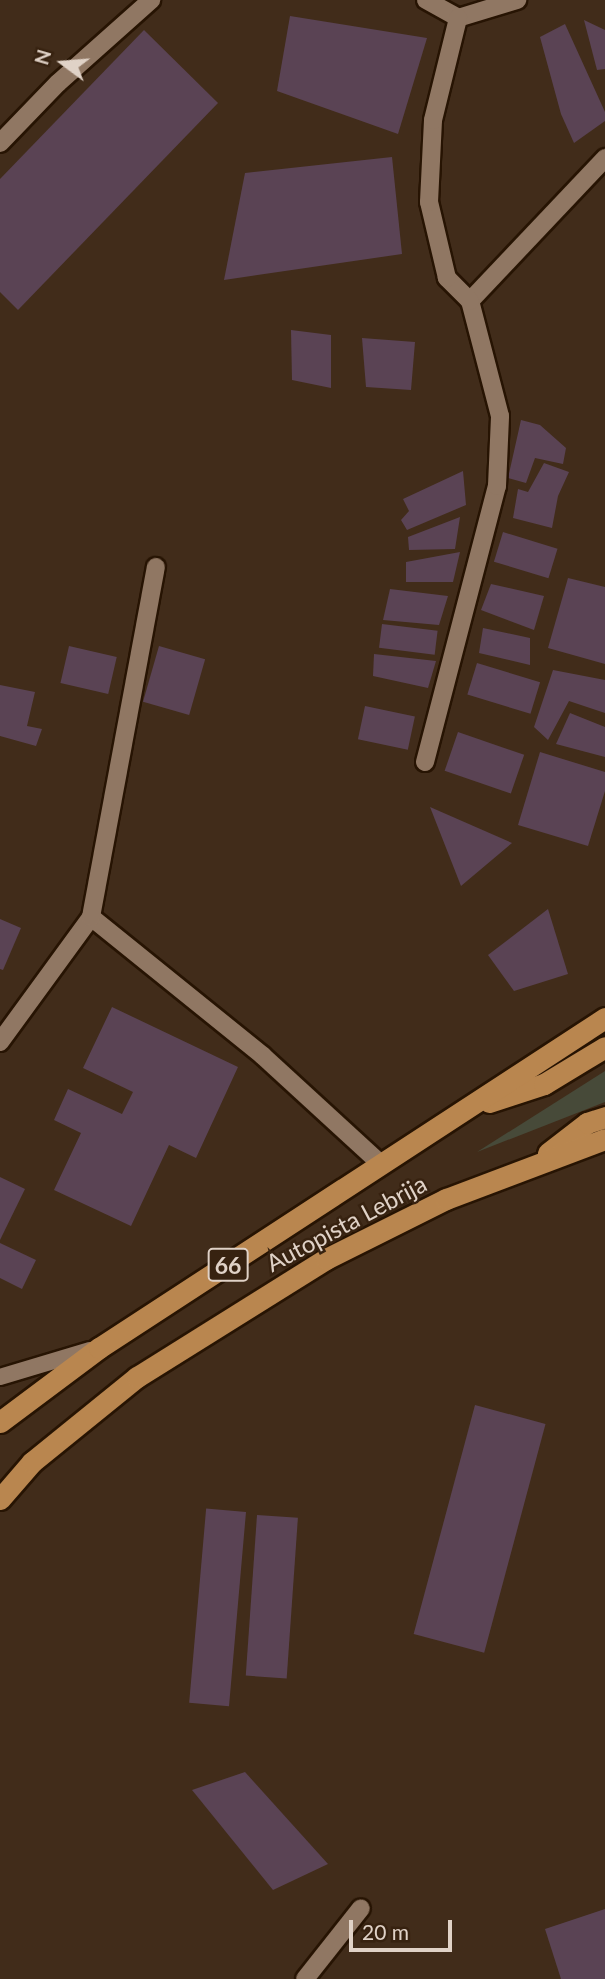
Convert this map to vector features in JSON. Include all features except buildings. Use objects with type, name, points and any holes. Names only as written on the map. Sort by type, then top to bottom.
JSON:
[{"type":"highway","name":"66","points":[[460,1112],[605,1018]]},
{"type":"highway","points":[[460,1112],[544,1084],[605,1047]]},
{"type":"highway","name":"Autopista Lebrija","points":[[0,1422],[99,1348],[460,1112]]},
{"type":"highway","points":[[530,1167],[587,1123],[605,1116]]},
{"type":"highway","name":"66","points":[[530,1167],[605,1139]]},
{"type":"highway","name":"Autopista Lebrija","points":[[0,1499],[32,1462],[149,1369],[326,1259],[446,1199],[530,1167]]},
{"type":"street","points":[[0,144],[58,83],[151,0]]},
{"type":"street","points":[[426,0],[458,18],[517,0]]},
{"type":"street","points":[[425,762],[497,486],[500,416],[470,301],[447,278],[429,202],[433,120],[458,18]]},
{"type":"street","points":[[470,301],[605,158]]},
{"type":"street","points":[[0,1042],[91,916],[156,567]]},
{"type":"street","points":[[91,916],[263,1056],[382,1165]]},
{"type":"street","points":[[305,1979],[361,1908]]},
{"type":"lane","points":[[0,1377],[99,1348]]},
{"type":"green space","points":[[605,1071],[605,1102],[477,1152]]}]
